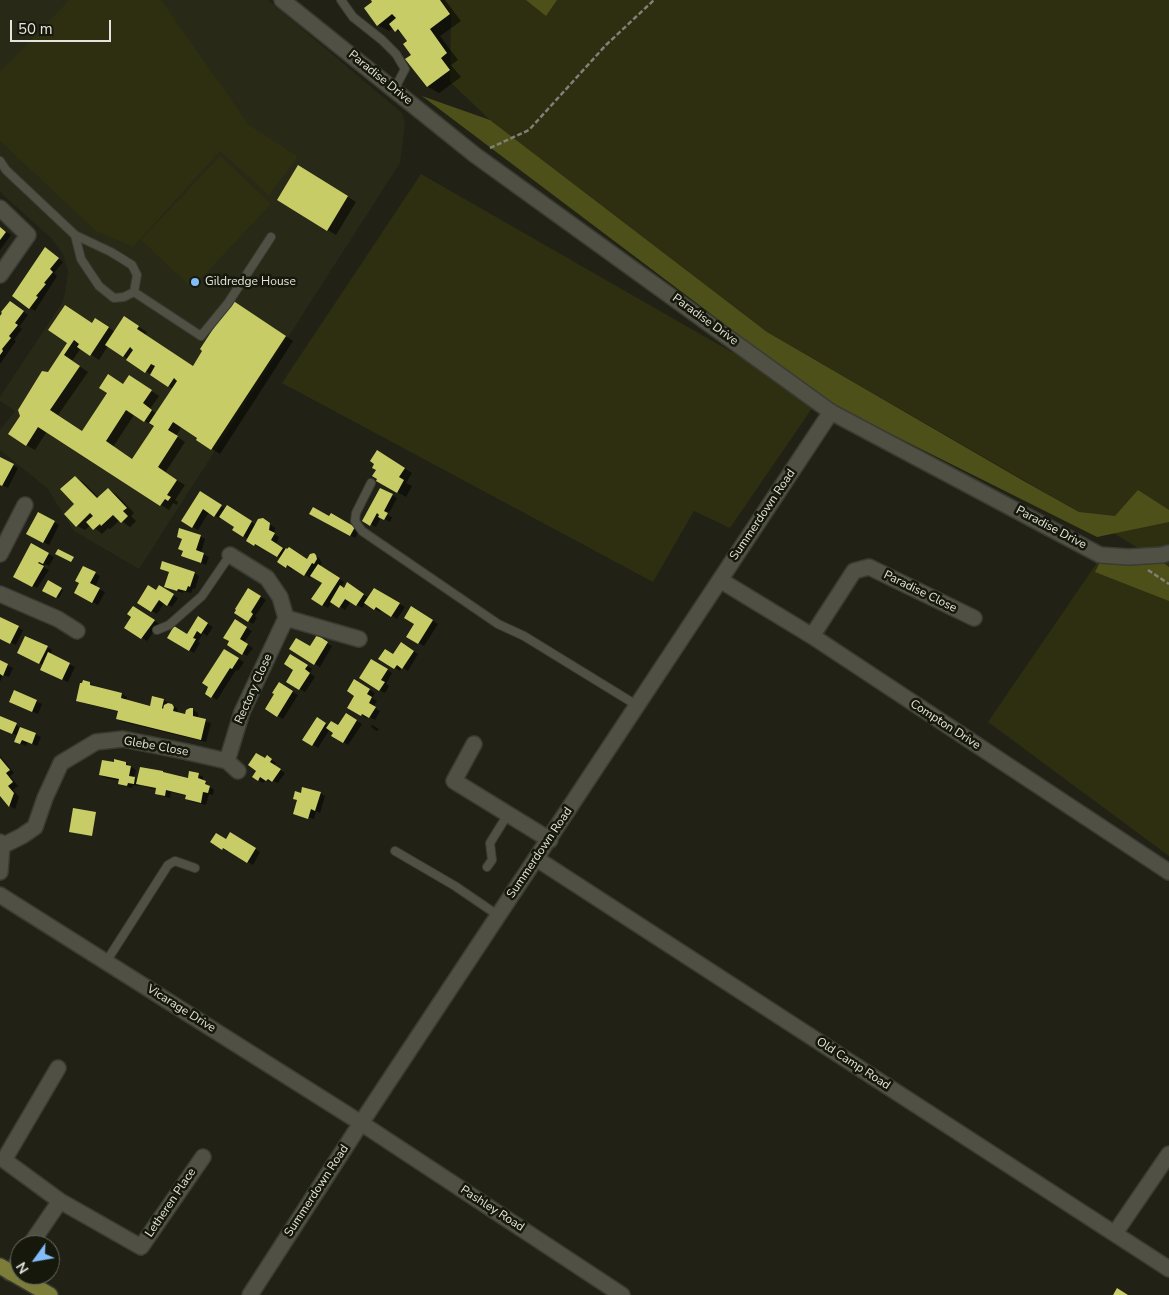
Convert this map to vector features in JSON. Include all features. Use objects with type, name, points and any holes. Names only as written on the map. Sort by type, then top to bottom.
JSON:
[{"type":"main road","points":[[5,1269],[50,1295]]},
{"type":"street","name":"Paradise Drive","points":[[282,0],[475,155],[831,412],[1100,554],[1129,557],[1162,555],[1169,552]]},
{"type":"street","points":[[0,208],[28,235],[0,275]]},
{"type":"street","name":"Summerdown Road","points":[[250,1295],[831,412]]},
{"type":"street","points":[[0,554],[4,532],[25,505]]},
{"type":"street","points":[[230,555],[267,578],[280,597],[286,618],[359,639]]},
{"type":"street","name":"Paradise Close","points":[[812,636],[854,571],[869,567],[974,618]]},
{"type":"street","name":"Compton Drive","points":[[720,580],[812,636],[1169,872]]},
{"type":"street","points":[[0,594],[58,619],[77,630]]},
{"type":"street","name":"Rectory Close","points":[[233,766],[242,712],[286,618]]},
{"type":"street","name":"Glebe Close","points":[[1,844],[22,836],[35,827],[45,798],[62,763],[96,742],[123,739],[233,766]]},
{"type":"street","points":[[474,744],[454,781],[550,840]]},
{"type":"street","points":[[0,872],[1,844]]},
{"type":"street","name":"Old Camp Road","points":[[537,859],[1115,1233],[1169,1270]]},
{"type":"street","name":"Vicarage Drive","points":[[0,895],[362,1123]]},
{"type":"street","name":"Letheren Place","points":[[58,1068],[4,1160],[60,1201],[141,1247],[203,1157]]},
{"type":"street","name":"Pashley Road","points":[[362,1123],[622,1295]]},
{"type":"street","points":[[1115,1233],[1169,1154]]},
{"type":"street","points":[[37,1235],[60,1201]]},
{"type":"lane","points":[[342,0],[353,17],[396,54],[405,69],[394,90]]},
{"type":"lane","points":[[0,161],[6,170],[75,235],[111,252],[132,265],[137,275],[134,292]]},
{"type":"lane","points":[[75,235],[81,259],[99,286],[114,298],[124,297],[134,292]]},
{"type":"lane","points":[[134,292],[201,336],[228,303],[271,237]]},
{"type":"lane","points":[[370,483],[356,512],[355,521],[362,531],[498,624],[524,636],[638,706]]},
{"type":"lane","points":[[157,630],[169,625],[202,596],[230,555]]},
{"type":"lane","points":[[487,868],[492,860],[490,842],[508,814]]},
{"type":"lane","points":[[395,851],[455,886],[499,916]]},
{"type":"lane","points":[[106,962],[168,865],[175,861],[195,868]]},
{"type":"path","points":[[475,155],[528,130],[606,45],[654,0]]},
{"type":"shaded area","name":"Gildredge House","points":[[0,0],[268,0],[402,113],[405,123],[400,163],[139,569],[74,531],[47,488],[0,450],[0,430],[15,411],[0,401],[0,397],[62,303],[68,272],[63,254],[52,239],[0,192]]},
{"type":"shaded area","points":[[69,0],[161,0],[249,125],[298,157],[269,195],[220,151],[133,247],[96,231],[0,141],[0,72]]},
{"type":"shaded area","points":[[441,0],[1169,0],[1169,567],[1079,512],[767,332],[490,120],[450,82],[451,13]]},
{"type":"shaded area","points":[[526,0],[557,0],[546,16]]},
{"type":"shaded area","points":[[422,96],[490,120],[767,332],[1022,480],[1079,512],[1115,516],[1138,490],[1169,510],[1169,522],[1097,537],[829,403]]},
{"type":"shaded area","points":[[220,156],[271,204],[192,288],[141,240]]},
{"type":"shaded area","points":[[421,174],[817,401],[730,528],[694,511],[653,582],[282,383]]},
{"type":"shaded area","points":[[1105,551],[1169,592],[1169,856],[988,722]]},
{"type":"shaded area","points":[[1157,558],[1169,567],[1169,601],[1095,572],[1100,562]]},
{"type":"building","points":[[371,0],[440,0],[450,14],[430,29],[447,53],[441,58],[450,70],[427,87],[405,59],[411,55],[403,44],[407,41],[398,29],[395,32],[389,24],[396,18],[392,14],[377,26],[364,8],[372,2]]},
{"type":"building","points":[[298,165],[348,196],[327,231],[277,200]]},
{"type":"building","points":[[0,227],[6,232],[0,240]]},
{"type":"building","points":[[45,247],[59,258],[50,269],[53,272],[44,283],[46,284],[36,296],[38,297],[29,309],[12,296]]},
{"type":"building","points":[[232,300],[286,336],[211,450],[173,422],[168,430],[178,436],[158,467],[177,480],[167,495],[171,497],[168,501],[165,499],[160,506],[38,427],[26,446],[8,434],[20,416],[18,410],[42,371],[48,372],[67,343],[48,330],[65,305],[92,323],[95,318],[109,327],[90,356],[77,347],[79,344],[74,340],[64,355],[80,366],[50,410],[82,431],[107,393],[99,388],[108,374],[123,384],[129,375],[152,390],[143,403],[152,410],[144,422],[126,410],[106,441],[132,459],[154,426],[149,423],[177,381],[174,378],[168,387],[150,375],[155,366],[151,364],[145,373],[126,360],[133,350],[130,347],[123,357],[105,345],[124,316],[139,326],[137,329],[193,366],[202,351],[200,349]]},
{"type":"building","points":[[10,301],[24,311],[15,323],[18,325],[9,336],[11,338],[2,349],[3,351],[0,355],[0,316]]},
{"type":"building","points":[[377,450],[405,468],[399,477],[404,480],[397,493],[376,481],[377,479],[372,476],[376,470],[372,468],[374,464],[370,461]]},
{"type":"building","points":[[0,457],[14,464],[2,486],[0,485]]},
{"type":"building","points":[[75,476],[97,498],[108,488],[127,508],[123,511],[128,516],[121,523],[113,515],[101,526],[100,524],[93,530],[86,522],[93,516],[90,513],[76,527],[64,514],[74,504],[60,489]]},
{"type":"building","points":[[380,488],[393,494],[384,511],[388,513],[384,520],[378,517],[377,513],[370,526],[362,521]]},
{"type":"building","points":[[200,491],[222,505],[214,517],[203,509],[192,528],[181,521]]},
{"type":"building","points":[[227,505],[252,521],[243,537],[232,530],[234,527],[219,517]]},
{"type":"building","points":[[313,507],[329,516],[331,513],[355,527],[350,536],[309,514]]},
{"type":"building","points":[[38,512],[55,521],[43,543],[26,534]]},
{"type":"building","points":[[263,518],[270,523],[269,530],[275,533],[271,540],[283,548],[277,557],[246,541],[258,519]]},
{"type":"building","points":[[179,528],[201,535],[196,550],[204,553],[201,563],[181,556],[183,551],[178,549],[182,539],[177,537]]},
{"type":"building","points":[[31,543],[49,553],[43,564],[38,563],[44,566],[32,587],[13,577]]},
{"type":"building","points":[[289,547],[307,559],[310,554],[314,553],[316,555],[317,559],[314,564],[312,563],[304,576],[287,565],[286,568],[277,562],[286,548]]},
{"type":"building","points":[[58,549],[74,557],[71,562],[55,554]]},
{"type":"building","points":[[162,561],[195,572],[190,587],[188,586],[186,591],[178,589],[177,591],[164,587],[169,572],[160,569]]},
{"type":"building","points":[[318,564],[340,578],[322,606],[311,599],[322,583],[310,576]]},
{"type":"building","points":[[83,566],[96,572],[90,583],[100,588],[92,603],[74,593],[79,583],[75,581]]},
{"type":"building","points":[[48,580],[62,588],[56,598],[42,591]]},
{"type":"building","points":[[347,582],[364,594],[356,606],[345,599],[339,608],[330,602],[340,585],[344,588]]},
{"type":"building","points":[[148,585],[156,590],[159,585],[174,594],[167,606],[159,600],[151,612],[137,603]]},
{"type":"building","points":[[248,588],[261,596],[251,612],[253,614],[248,622],[234,613]]},
{"type":"building","points":[[374,588],[400,603],[391,617],[376,607],[374,610],[364,603]]},
{"type":"building","points":[[133,606],[155,620],[141,639],[124,628],[131,617],[127,614]]},
{"type":"building","points":[[411,606],[433,620],[418,644],[406,637],[414,624],[404,618]]},
{"type":"building","points":[[198,616],[208,623],[201,634],[197,631],[193,638],[196,639],[189,651],[167,638],[174,626],[187,634]]},
{"type":"building","points":[[0,617],[19,626],[10,644],[0,639]]},
{"type":"building","points":[[235,619],[247,627],[240,639],[248,644],[242,655],[227,645],[229,641],[223,638]]},
{"type":"building","points":[[317,635],[328,642],[314,665],[289,649],[296,638],[310,646]]},
{"type":"building","points":[[25,636],[48,646],[39,664],[17,653]]},
{"type":"building","points":[[401,642],[414,651],[402,669],[397,665],[394,669],[378,659],[385,649],[393,654]]},
{"type":"building","points":[[224,649],[239,658],[232,669],[230,668],[211,698],[205,694],[208,687],[202,683]]},
{"type":"building","points":[[48,652],[70,663],[62,680],[40,670]]},
{"type":"building","points":[[290,654],[308,665],[305,669],[310,673],[299,690],[286,682],[293,670],[284,664]]},
{"type":"building","points":[[371,659],[388,669],[381,680],[385,682],[379,691],[359,678]]},
{"type":"building","points":[[0,660],[8,664],[3,676],[0,674]]},
{"type":"building","points":[[354,679],[370,689],[367,694],[372,697],[369,703],[376,707],[369,718],[347,708],[354,696],[347,691]]},
{"type":"building","points":[[83,680],[90,682],[90,685],[122,693],[121,698],[150,706],[152,696],[164,699],[163,709],[164,705],[168,703],[174,707],[173,711],[185,714],[186,710],[193,708],[193,716],[206,719],[201,740],[116,719],[118,711],[76,701],[80,683]]},
{"type":"building","points":[[279,682],[293,691],[277,717],[265,709]]},
{"type":"building","points":[[14,690],[37,700],[32,712],[9,702]]},
{"type":"building","points":[[346,713],[357,720],[343,743],[331,736],[333,733],[326,728],[331,721],[338,725]]},
{"type":"building","points":[[0,716],[17,723],[12,734],[0,729]]},
{"type":"building","points":[[317,717],[326,723],[312,746],[302,740]]},
{"type":"building","points":[[20,727],[36,733],[32,744],[22,740],[20,744],[14,742]]},
{"type":"building","points":[[256,753],[265,758],[267,755],[272,759],[270,762],[281,769],[272,782],[260,777],[258,781],[252,777],[256,771],[248,765]]},
{"type":"building","points":[[0,758],[10,770],[6,773],[13,782],[8,786],[14,793],[9,807],[0,796]]},
{"type":"building","points":[[114,759],[126,762],[126,765],[131,766],[129,776],[135,777],[134,784],[128,783],[127,786],[118,784],[119,779],[99,775],[102,760],[114,762]]},
{"type":"building","points":[[140,767],[188,778],[189,771],[199,773],[198,778],[206,781],[205,784],[210,786],[208,793],[203,792],[201,803],[185,799],[186,795],[166,790],[165,796],[155,794],[156,788],[136,784]]},
{"type":"building","points":[[302,787],[321,792],[315,811],[311,809],[308,819],[293,814],[297,800],[293,799],[295,791],[301,793]]},
{"type":"building","points":[[73,808],[96,812],[92,836],[69,832]]},
{"type":"building","points":[[230,832],[256,848],[247,863],[210,842],[216,833],[226,839]]},
{"type":"building","points":[[1117,1288],[1128,1295],[1113,1295]]},
{"type":"place","name":"Gildredge House","points":[[195,282]]}]
